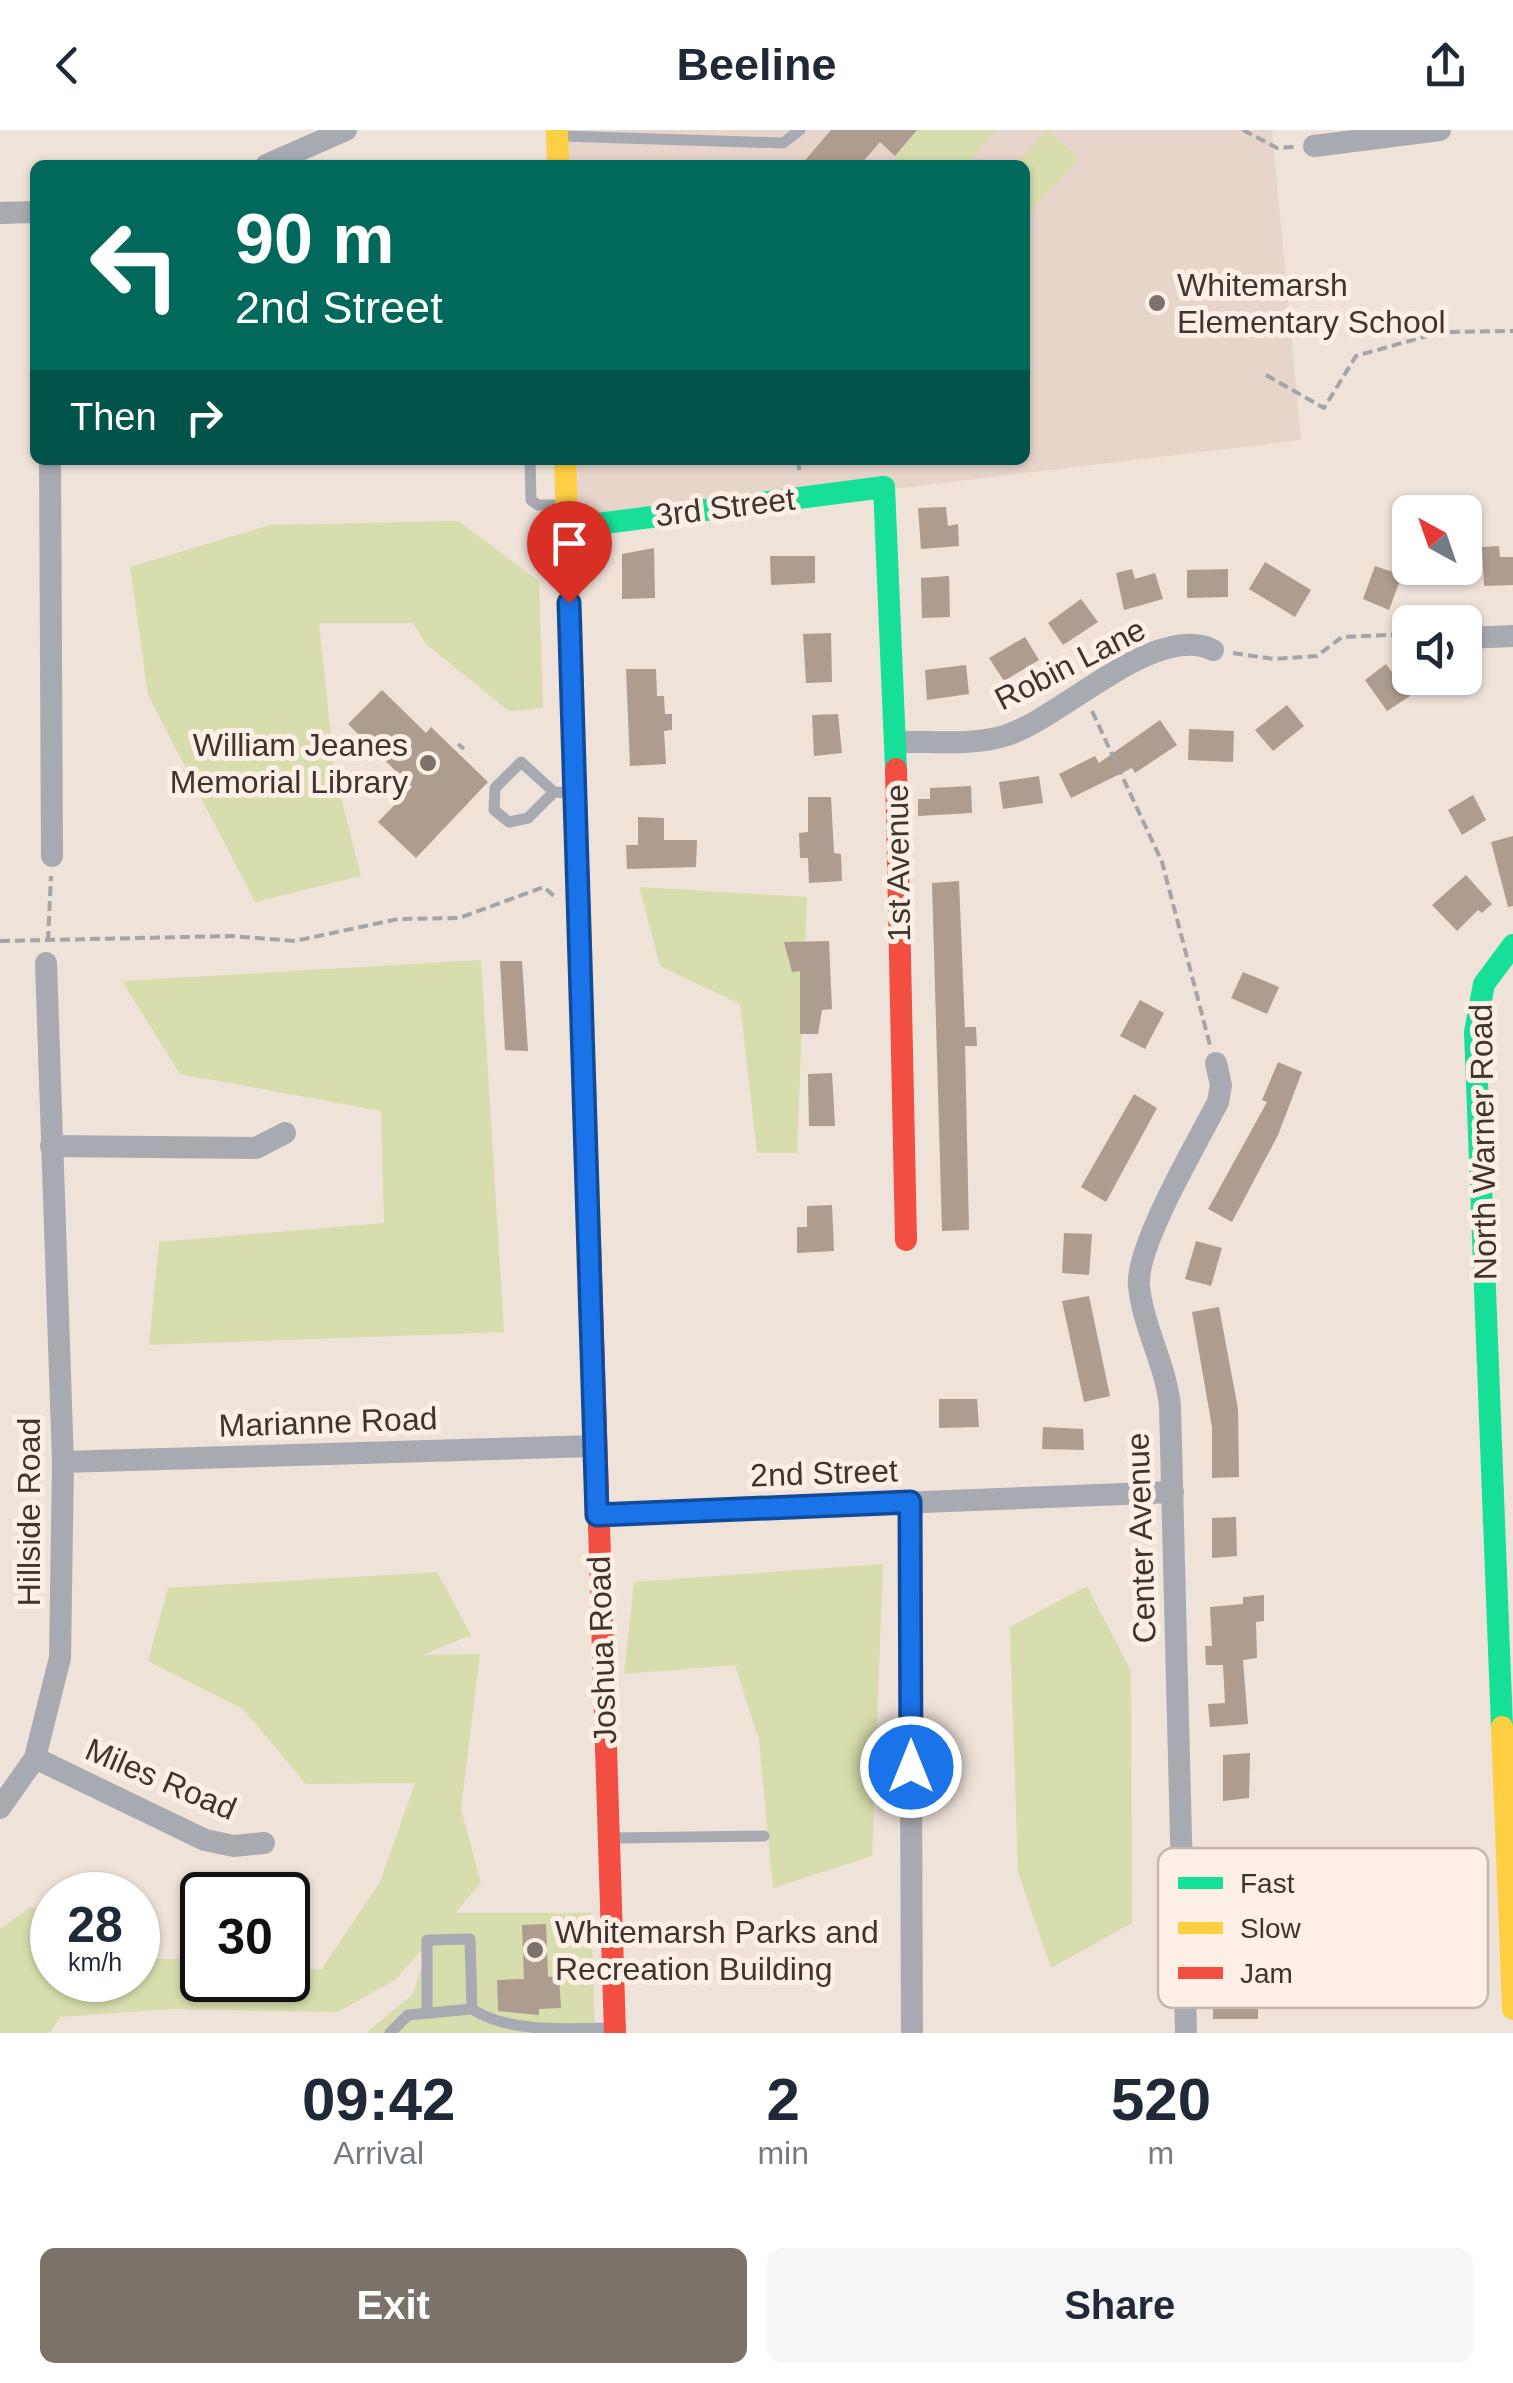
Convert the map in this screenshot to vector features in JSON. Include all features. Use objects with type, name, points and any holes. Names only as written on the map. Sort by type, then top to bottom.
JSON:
[{"type":"street","points":[[272,160],[295,140],[346,130]]},
{"type":"street","points":[[1314,146],[1440,130]]},
{"type":"street","points":[[557,133],[558,160]]},
{"type":"street","points":[[0,213],[30,212]]},
{"type":"street","points":[[50,465],[52,856]]},
{"type":"street","name":"Joshua Road","points":[[565,465],[564,792],[595,1446],[614,2030]]},
{"type":"street","name":"3rd Street","points":[[566,516],[884,487]]},
{"type":"street","name":"1st Avenue","points":[[884,487],[895,742],[906,1240]]},
{"type":"street","points":[[1482,637],[1513,636]]},
{"type":"street","name":"Robin Lane","points":[[895,742],[1007,736],[1046,718],[1105,677],[1169,649],[1202,644],[1213,650]]},
{"type":"street","name":"North Warner Road","points":[[1513,945],[1484,981],[1475,1010],[1513,2009]]},
{"type":"street","name":"Hillside Road","points":[[0,1808],[35,1758],[60,1658],[63,1462],[47,951]]},
{"type":"street","name":"Center Avenue","points":[[1182,1848],[1168,1386],[1139,1285],[1147,1246],[1218,1102],[1221,1085],[1216,1063]]},
{"type":"street","points":[[51,1146],[256,1148],[285,1134]]},
{"type":"street","name":"Marianne Road","points":[[63,1462],[595,1446]]},
{"type":"street","name":"2nd Street","points":[[597,1515],[1173,1492]]},
{"type":"street","points":[[910,1502],[912,2033]]},
{"type":"street","name":"Miles Road","points":[[35,1758],[205,1840],[234,1846],[264,1843]]},
{"type":"street","name":"Center Avenue","points":[[1185,2008],[1186,2033]]},
{"type":"lane","points":[[557,133],[756,136],[783,142],[800,130]]},
{"type":"lane","points":[[530,465],[531,500],[566,516]]},
{"type":"lane","points":[[521,762],[564,792],[528,818],[509,822],[494,810],[495,788],[521,762]]},
{"type":"lane","points":[[610,1838],[764,1836]]},
{"type":"lane","points":[[427,2011],[426,1940],[470,1939],[472,2009]]},
{"type":"lane","points":[[390,2033],[408,2015],[472,2009],[488,2022],[508,2030],[614,2030]]},
{"type":"path","points":[[1244,130],[1278,148],[1314,146]]},
{"type":"path","points":[[1266,375],[1324,408],[1356,356],[1441,332],[1513,331]]},
{"type":"path","points":[[798,465],[799,477]]},
{"type":"path","points":[[1213,650],[1274,659],[1318,656],[1342,638],[1392,635]]},
{"type":"path","points":[[1083,693],[1162,862],[1200,1018],[1216,1063]]},
{"type":"path","points":[[458,744],[464,750]]},
{"type":"path","points":[[47,951],[52,856]]},
{"type":"path","points":[[0,941],[47,951],[231,936],[295,942],[398,920],[460,918],[544,887],[558,900]]},
{"type":"shaded area","name":"Whitemarsh Elementary School","points":[[557,130],[1272,130],[1301,440],[566,528],[565,465],[1030,465],[1030,160],[558,160]]},
{"type":"green space","points":[[917,130],[996,130],[971,160],[900,160],[895,156]]},
{"type":"green space","points":[[1047,130],[1080,158],[1030,213],[1030,160],[1020,160]]},
{"type":"green space","points":[[458,521],[539,581],[543,708],[509,711],[426,644],[413,623],[319,623],[335,774],[361,876],[255,902],[148,695],[130,567],[270,525]]},
{"type":"green space","points":[[639,887],[807,897],[797,1153],[757,1153],[740,1004],[660,966]]},
{"type":"green space","points":[[481,960],[504,1332],[149,1345],[159,1242],[384,1223],[381,1111],[180,1074],[122,981]]},
{"type":"green space","points":[[883,1564],[872,1856],[773,1888],[759,1740],[735,1665],[624,1674],[634,1582]]},
{"type":"green space","points":[[437,1572],[471,1635],[423,1655],[480,1654],[461,1809],[481,1883],[455,1913],[591,1913],[595,2033],[366,2033],[413,1994],[429,1942],[395,1980],[338,2012],[174,2009],[60,2017],[50,2033],[0,2033],[0,1929],[30,1908],[30,2002],[160,2002],[160,1959],[180,1959],[180,2002],[310,2002],[310,1969],[321,1970],[380,1882],[415,1783],[306,1784],[243,1709],[148,1661],[168,1588]]},
{"type":"green space","points":[[1087,1586],[1131,1671],[1132,1923],[1051,1968],[1018,1872],[1010,1627]]},
{"type":"building","points":[[831,130],[917,130],[895,156],[880,142],[864,160],[805,160]]},
{"type":"building","points":[[946,507],[948,526],[958,524],[959,546],[921,549],[918,508]]},
{"type":"building","points":[[1499,546],[1500,557],[1513,557],[1513,585],[1484,586],[1482,547]]},
{"type":"building","points":[[654,548],[655,598],[622,599],[622,554]]},
{"type":"building","points":[[770,556],[815,556],[815,583],[771,585]]},
{"type":"building","points":[[1265,562],[1311,590],[1295,617],[1249,589]]},
{"type":"building","points":[[1375,566],[1392,572],[1392,585],[1398,585],[1389,610],[1363,599]]},
{"type":"building","points":[[1132,569],[1135,579],[1155,573],[1163,599],[1124,610],[1116,573]]},
{"type":"building","points":[[1228,569],[1228,597],[1187,598],[1187,570]]},
{"type":"building","points":[[949,576],[950,617],[922,618],[921,578]]},
{"type":"building","points":[[1081,599],[1098,622],[1063,645],[1048,623]]},
{"type":"building","points":[[831,633],[832,682],[806,683],[803,634]]},
{"type":"building","points":[[1025,637],[1039,660],[1004,681],[989,658]]},
{"type":"building","points":[[1386,664],[1392,672],[1392,695],[1410,696],[1387,711],[1365,680]]},
{"type":"building","points":[[966,665],[969,694],[927,700],[925,670]]},
{"type":"building","points":[[626,669],[656,669],[657,696],[664,696],[665,714],[672,714],[672,730],[664,731],[666,764],[630,766]]},
{"type":"building","name":"William Jeanes Memorial Library","points":[[382,690],[426,733],[431,727],[488,782],[416,858],[378,822],[412,787],[348,724]]},
{"type":"building","points":[[1287,705],[1304,726],[1273,751],[1255,730]]},
{"type":"building","points":[[838,714],[842,753],[814,756],[812,715]]},
{"type":"building","points":[[1160,720],[1177,745],[1135,773],[1132,768],[1071,798],[1059,774],[1095,756],[1099,763]]},
{"type":"building","points":[[1189,729],[1234,731],[1233,762],[1188,760]]},
{"type":"building","points":[[1039,776],[1043,803],[1003,809],[999,782]]},
{"type":"building","points":[[971,786],[972,813],[918,816],[918,799],[930,799],[930,788]]},
{"type":"building","points":[[1473,795],[1486,820],[1462,835],[1448,810]]},
{"type":"building","points":[[808,797],[831,797],[834,853],[841,854],[842,881],[809,883],[808,858],[800,858],[799,833],[808,832]]},
{"type":"building","points":[[638,817],[664,818],[664,840],[697,840],[696,867],[627,869],[626,845],[638,845]]},
{"type":"building","points":[[1513,836],[1513,906],[1508,907],[1491,842]]},
{"type":"building","points":[[1466,875],[1492,904],[1482,913],[1478,910],[1457,931],[1432,905]]},
{"type":"building","points":[[959,881],[965,1027],[976,1027],[977,1046],[965,1046],[969,1230],[942,1231],[932,883]]},
{"type":"building","points":[[829,941],[832,1009],[822,1010],[818,1034],[800,1034],[800,971],[792,972],[784,942]]},
{"type":"building","points":[[500,961],[522,961],[528,1051],[505,1050]]},
{"type":"building","points":[[1243,972],[1279,987],[1267,1014],[1231,998]]},
{"type":"building","points":[[1140,1000],[1164,1013],[1145,1049],[1120,1036]]},
{"type":"building","points":[[1278,1062],[1302,1072],[1278,1135],[1232,1222],[1208,1209],[1267,1102],[1262,1100]]},
{"type":"building","points":[[832,1073],[835,1126],[809,1126],[808,1074]]},
{"type":"building","points":[[1134,1094],[1157,1108],[1106,1202],[1081,1187]]},
{"type":"building","points":[[832,1205],[834,1251],[797,1253],[797,1227],[807,1227],[807,1206]]},
{"type":"building","points":[[1064,1233],[1092,1234],[1089,1275],[1062,1273]]},
{"type":"building","points":[[1196,1241],[1222,1248],[1211,1286],[1185,1279]]},
{"type":"building","points":[[1089,1296],[1110,1396],[1084,1402],[1062,1301]]},
{"type":"building","points":[[1219,1307],[1238,1409],[1239,1477],[1212,1478],[1212,1427],[1192,1312]]},
{"type":"building","points":[[939,1399],[977,1399],[979,1427],[939,1428]]},
{"type":"building","points":[[1043,1427],[1083,1429],[1084,1450],[1042,1449]]},
{"type":"building","points":[[1236,1517],[1237,1556],[1212,1558],[1212,1518]]},
{"type":"building","points":[[1264,1595],[1264,1621],[1256,1622],[1257,1658],[1243,1660],[1248,1724],[1210,1727],[1208,1704],[1225,1703],[1223,1665],[1206,1665],[1205,1646],[1212,1646],[1210,1607],[1243,1604],[1243,1597]]},
{"type":"building","points":[[1250,1753],[1249,1798],[1223,1801],[1223,1755]]},
{"type":"building","name":"Whitemarsh Parks and Recreation Building","points":[[546,1924],[548,1977],[559,1976],[561,2008],[539,2009],[539,2015],[498,2011],[497,1980],[524,1979],[522,1925]]},
{"type":"building","points":[[1213,2008],[1258,2008],[1258,2019],[1213,2019]]},
{"type":"traffic: fast","points":[[566,528],[884,487],[896,769]]},
{"type":"traffic: fast","points":[[1502,1727],[1475,1032],[1484,984],[1513,945]]},
{"type":"traffic: slow","points":[[557,130],[558,160]]},
{"type":"traffic: slow","points":[[565,465],[590,1241]]},
{"type":"traffic: slow","points":[[1502,1727],[1513,2009]]},
{"type":"traffic: jam","points":[[896,769],[906,1240]]},
{"type":"traffic: jam","points":[[590,1241],[615,2033]]},
{"type":"place","name":"Whitemarsh Elementary School","points":[[1157,303]]},
{"type":"place","name":"William Jeanes Memorial Library","points":[[428,763]]},
{"type":"place","name":"Whitemarsh Parks and Recreation Building","points":[[535,1950]]},
{"type":"route","points":[[569,603],[597,1515],[910,1502],[911,1767]]}]
